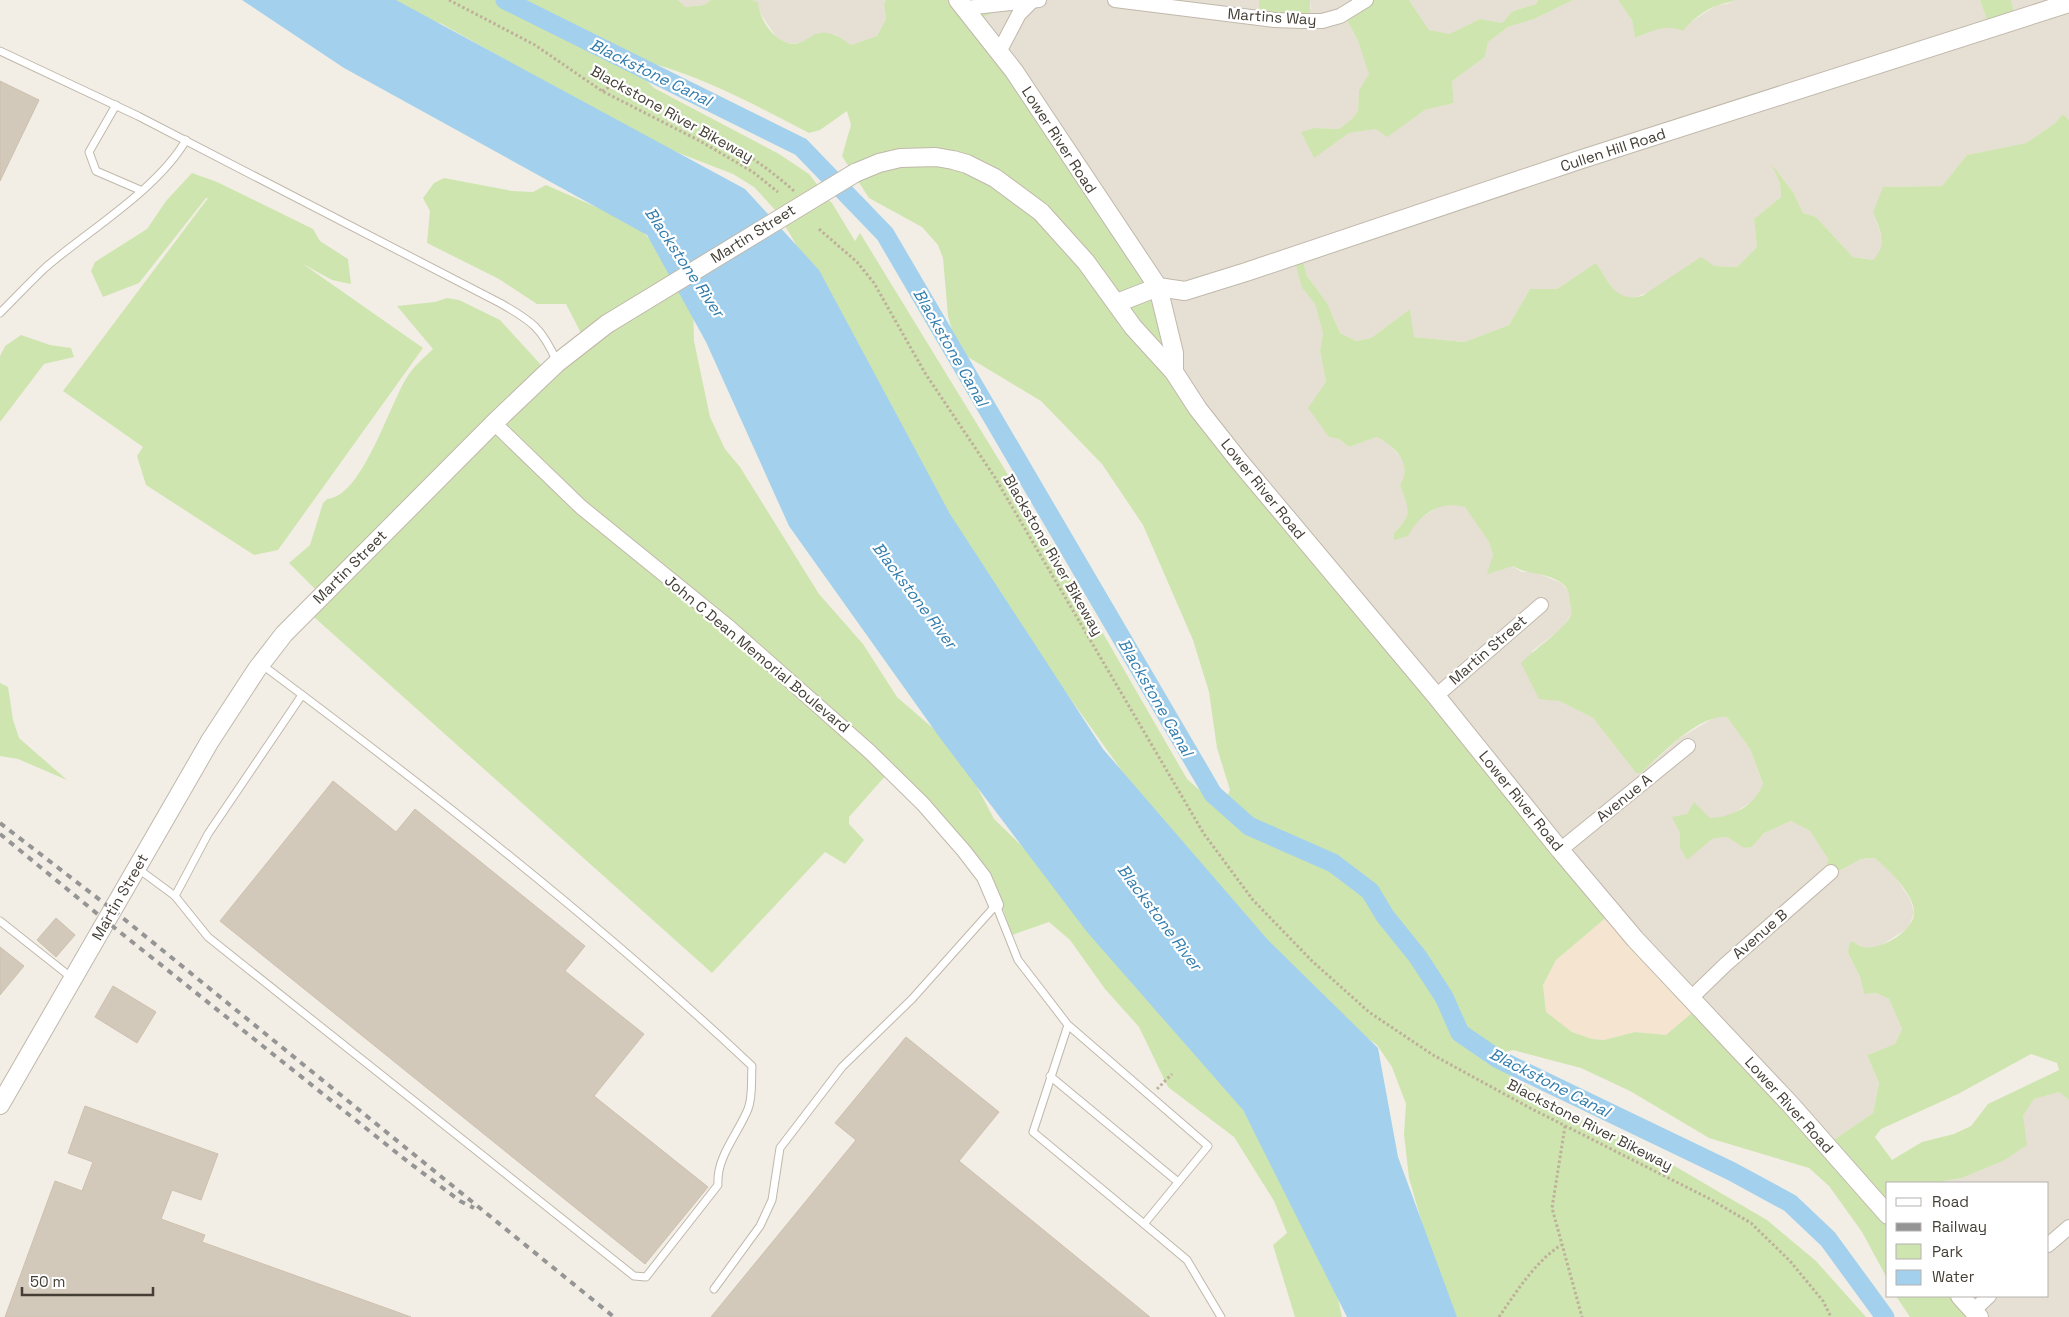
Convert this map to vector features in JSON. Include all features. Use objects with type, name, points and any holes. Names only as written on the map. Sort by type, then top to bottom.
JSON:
[{"type":"street","name":"Martins Way","points":[[1115,0],[1275,20],[1302,21],[1322,20],[1340,16],[1366,0]]},
{"type":"street","points":[[962,4],[1035,1]]},
{"type":"street","points":[[999,52],[1019,14],[1035,1]]},
{"type":"street","name":"Cullen Hill Road","points":[[1158,287],[1185,291],[1228,278],[1579,160],[2069,3]]},
{"type":"street","name":"Lower River Road","points":[[962,4],[999,52],[1158,287],[1174,352],[1174,372]]},
{"type":"street","name":"Lower River Road","points":[[855,173],[879,162],[900,158],[929,157],[953,160],[967,164],[1009,187],[1041,212],[1058,229],[1117,303],[1133,327],[1174,372],[1198,409],[1239,461],[1436,696],[1560,850],[1635,939],[1791,1105],[1886,1213]]},
{"type":"street","name":"Martin Street","points":[[1,1100],[210,741],[261,663],[284,634],[494,422],[557,362],[607,324],[855,173]]},
{"type":"street","points":[[1117,303],[1158,287]]},
{"type":"street","name":"John C Dean Memorial Boulevard","points":[[494,422],[581,507],[730,628],[869,751],[923,804],[964,851],[984,877],[996,905]]},
{"type":"street","name":"Martin Street","points":[[1436,696],[1541,605]]},
{"type":"street","name":"Avenue A","points":[[1560,850],[1688,746]]},
{"type":"street","name":"Avenue B","points":[[1691,998],[1725,964],[1831,872]]},
{"type":"street","points":[[2049,1244],[2069,1227]]},
{"type":"street","points":[[1961,1297],[1976,1314],[1988,1297]]},
{"type":"lane","points":[[0,51],[186,140],[531,321],[548,340],[557,362]]},
{"type":"lane","points":[[116,105],[89,152],[96,171],[140,190]]},
{"type":"lane","points":[[0,313],[45,268],[140,190],[177,155],[186,140]]},
{"type":"lane","points":[[137,868],[175,896],[208,937],[634,1276],[646,1278],[718,1184],[717,1174],[725,1153],[749,1107],[752,1066],[683,1002],[526,868],[261,663]]},
{"type":"lane","points":[[175,896],[208,834],[302,695]]},
{"type":"lane","points":[[714,1289],[760,1226],[772,1200],[780,1148],[842,1068],[912,999],[996,905],[1018,960],[1068,1025],[1208,1146],[1144,1224]]},
{"type":"lane","points":[[0,921],[72,979]]},
{"type":"lane","points":[[1068,1025],[1033,1132],[1187,1260],[1221,1317]]},
{"type":"lane","points":[[1050,1076],[1178,1182]]},
{"type":"path","name":"Blackstone River Bikeway","points":[[450,0],[535,45],[602,91],[700,141],[753,172],[778,192]]},
{"type":"path","points":[[602,91],[611,86],[618,87],[716,134],[775,174],[805,202]]},
{"type":"path","name":"Blackstone River Bikeway","points":[[819,229],[857,262],[874,283],[925,373],[994,476],[1204,834],[1253,900],[1312,961],[1369,1012],[1433,1055],[1565,1126],[1708,1198],[1751,1223],[1790,1260],[1823,1301],[1831,1317]]},
{"type":"path","points":[[1158,1088],[1172,1074]]},
{"type":"path","points":[[1565,1126],[1552,1208],[1582,1317]]},
{"type":"path","points":[[1499,1317],[1534,1269],[1547,1254],[1561,1245]]},
{"type":"shaded area","points":[[678,0],[711,0],[704,5],[684,7]]},
{"type":"shaded area","points":[[752,0],[886,0],[884,4],[886,19],[877,36],[851,45],[835,34],[820,33],[800,43],[788,43],[778,40]]},
{"type":"shaded area","points":[[1024,0],[1259,0],[1259,13],[1311,9],[1310,0],[1352,0],[1340,7],[1358,41],[1370,74],[1359,90],[1358,111],[1353,119],[1339,129],[1314,128],[1314,157],[1349,133],[1376,129],[1387,136],[1425,110],[1454,103],[1452,81],[1485,57],[1488,42],[1508,27],[1534,19],[1573,0],[1618,0],[1632,20],[1635,38],[1662,27],[1675,27],[1683,31],[1688,24],[1717,5],[1727,4],[1736,0],[1980,0],[1988,23],[2015,16],[2011,0],[2069,0],[2069,120],[2063,114],[2054,124],[2026,143],[1967,155],[1942,186],[1884,187],[1873,212],[1883,241],[1882,251],[1873,260],[1853,257],[1816,217],[1803,213],[1793,192],[1772,164],[1780,183],[1781,197],[1754,219],[1757,247],[1737,267],[1713,266],[1631,299],[1616,293],[1596,264],[1557,289],[1530,289],[1509,325],[1464,342],[1413,337],[1410,309],[1371,338],[1356,341],[1340,333],[1327,303],[1307,276],[1301,253],[1302,288],[1315,304],[1323,333],[1320,351],[1326,382],[1329,437],[1339,439],[1349,447],[1377,437],[1389,444],[1404,462],[1405,477],[1400,485],[1408,509],[1406,520],[1394,533],[1408,536],[1415,522],[1441,505],[1455,504],[1466,507],[1489,542],[1493,555],[1522,572],[1535,572],[1561,583],[1570,593],[1571,614],[1562,628],[1532,651],[1539,698],[1559,701],[1593,718],[1636,773],[1641,773],[1680,738],[1717,716],[1727,717],[1750,749],[1763,785],[1757,798],[1728,817],[1710,819],[1680,833],[1680,848],[1687,859],[1712,839],[1727,837],[1744,848],[1752,847],[1764,833],[1791,821],[1810,831],[1828,859],[1825,871],[1832,875],[1861,859],[1875,858],[1892,872],[1910,899],[1914,913],[1908,928],[1880,946],[1863,948],[1854,942],[1848,953],[1860,977],[1864,994],[1876,993],[1889,999],[1902,1029],[1895,1044],[1867,1055],[1879,1083],[1873,1113],[1829,1143],[1643,943],[1204,422],[978,20],[1015,2]]},
{"type":"shaded area","points":[[1409,0],[1538,0],[1536,4],[1513,11],[1502,23],[1480,19],[1449,34],[1442,34],[1429,30]]},
{"type":"shaded area","points":[[1615,910],[1700,1006],[1666,1035],[1635,1032],[1604,1040],[1592,1039],[1572,1032],[1546,1012],[1543,985],[1556,960]]},
{"type":"shaded area","points":[[2059,1092],[2069,1100],[2069,1317],[1977,1317],[1959,1297],[2049,1297],[2049,1182],[1942,1182],[1962,1178],[2003,1161],[2023,1116],[2034,1099]]},
{"type":"green space","points":[[377,0],[678,0],[685,7],[704,5],[711,0],[752,0],[758,2],[762,17],[771,32],[784,41],[799,43],[820,33],[829,33],[851,45],[877,36],[886,19],[884,4],[886,0],[1024,0],[1015,2],[978,20],[1152,295],[1185,393],[1615,910],[1556,960],[1543,985],[1546,1012],[1572,1032],[1592,1039],[1604,1040],[1635,1032],[1666,1035],[1700,1006],[1829,1143],[1873,1113],[1879,1083],[1867,1055],[1895,1044],[1902,1029],[1889,999],[1876,993],[1864,994],[1860,977],[1848,953],[1850,942],[1863,947],[1871,947],[1887,943],[1895,938],[1912,921],[1914,914],[1911,899],[1894,876],[1875,858],[1861,859],[1832,875],[1825,872],[1828,859],[1810,831],[1791,821],[1764,833],[1752,847],[1744,848],[1727,837],[1712,839],[1687,860],[1680,848],[1680,833],[1672,817],[1687,814],[1694,802],[1710,818],[1735,813],[1748,804],[1759,792],[1763,784],[1750,749],[1727,717],[1716,718],[1705,722],[1681,737],[1641,773],[1636,773],[1593,718],[1559,701],[1539,699],[1521,663],[1557,632],[1568,619],[1571,611],[1570,596],[1567,588],[1554,579],[1513,566],[1487,574],[1493,555],[1489,542],[1465,507],[1447,505],[1439,507],[1418,521],[1408,536],[1394,540],[1394,533],[1405,521],[1408,511],[1400,485],[1404,478],[1405,470],[1400,457],[1396,451],[1377,437],[1349,447],[1339,439],[1329,437],[1308,408],[1326,382],[1320,351],[1323,333],[1315,304],[1302,288],[1293,254],[1301,253],[1307,276],[1327,303],[1340,333],[1356,341],[1371,338],[1410,309],[1414,337],[1464,342],[1509,325],[1530,289],[1557,289],[1596,263],[1609,284],[1619,294],[1633,297],[1642,296],[1701,257],[1714,266],[1737,267],[1757,247],[1754,219],[1781,197],[1780,183],[1771,163],[1793,192],[1803,213],[1816,217],[1853,257],[1873,260],[1878,254],[1882,243],[1882,237],[1873,212],[1883,187],[1942,186],[1967,155],[2026,143],[2054,124],[2063,114],[2069,120],[2069,1100],[2059,1092],[2034,1099],[2023,1116],[2027,1145],[2003,1161],[1962,1178],[1942,1182],[1886,1182],[1886,1276],[1862,1232],[1829,1186],[1809,1168],[1709,1138],[1630,1091],[1581,1068],[1513,1050],[1491,1056],[1501,1069],[1566,1113],[1630,1140],[1767,1220],[1816,1261],[1866,1317],[1449,1317],[1409,1178],[1404,1134],[1406,1104],[1392,1067],[1377,1045],[1323,1006],[1161,832],[1117,764],[927,498],[805,260],[777,212],[754,187],[733,174],[653,143],[442,24]],"holes":[[[651,63],[672,69],[751,103],[809,133],[820,130],[847,111],[851,125],[842,156],[869,198],[922,227],[938,245],[943,258],[948,316],[958,351],[1041,401],[1102,464],[1143,525],[1193,640],[1209,692],[1217,748],[1230,790],[1226,799],[1213,802],[1187,779],[1070,576],[860,233],[855,241],[832,203],[818,190],[819,187],[809,174],[779,154],[654,88],[640,74],[638,64]],[[2031,1054],[2057,1063],[2059,1070],[1988,1104],[1971,1126],[1954,1134],[1922,1142],[1892,1160],[1875,1137],[1881,1129],[1958,1094]]]},
{"type":"green space","points":[[1259,0],[1310,0],[1310,14],[1298,17],[1259,13]]},
{"type":"green space","points":[[1352,0],[1409,0],[1429,30],[1449,34],[1480,19],[1502,23],[1513,11],[1536,4],[1538,0],[1573,0],[1534,19],[1508,27],[1488,42],[1485,57],[1452,81],[1454,103],[1425,110],[1387,137],[1376,129],[1349,133],[1314,158],[1301,132],[1314,128],[1339,129],[1352,119],[1358,111],[1359,90],[1369,74],[1358,41],[1340,7]]},
{"type":"green space","points":[[1618,0],[1736,0],[1707,10],[1683,31],[1665,28],[1635,38],[1632,20]]},
{"type":"green space","points":[[1980,0],[2011,0],[2015,16],[1988,23]]},
{"type":"green space","points":[[192,173],[217,182],[313,229],[320,241],[348,259],[351,284],[332,280],[303,264],[423,348],[278,550],[254,555],[146,485],[137,456],[143,447],[63,391],[208,198],[206,198],[139,283],[103,297],[91,271],[95,262],[147,229],[166,201]]},
{"type":"green space","points":[[444,178],[512,191],[533,192],[546,185],[637,225],[680,274],[693,301],[694,341],[710,417],[725,449],[740,467],[819,594],[863,644],[897,697],[957,749],[994,819],[1055,878],[1199,1030],[1333,1275],[1342,1317],[1295,1317],[1273,1245],[1287,1233],[1274,1201],[1234,1137],[1168,1087],[1139,1027],[1105,989],[1070,940],[1049,922],[1012,935],[1002,906],[966,852],[888,773],[849,817],[849,824],[864,840],[845,864],[825,852],[712,973],[305,609],[318,592],[289,563],[310,545],[323,503],[327,499],[340,494],[364,466],[401,387],[417,364],[433,349],[397,306],[435,302],[447,298],[459,300],[500,320],[542,366],[583,337],[566,304],[537,304],[499,279],[427,243],[430,211],[423,198],[434,183]]},
{"type":"green space","points":[[21,335],[50,345],[71,348],[74,357],[44,364],[0,422],[0,356],[5,346]]},
{"type":"green space","points":[[0,683],[8,687],[13,720],[19,738],[67,780],[18,759],[0,756]]},
{"type":"green space","points":[[1897,1297],[1959,1297],[1977,1317],[1910,1317]]},
{"type":"water","name":"Blackstone River","points":[[242,0],[396,0],[745,189],[819,270],[950,514],[1103,749],[1268,940],[1378,1048],[1398,1157],[1457,1317],[1347,1317],[1243,1110],[1087,932],[940,738],[789,526],[706,342],[647,235],[344,68]]},
{"type":"building","points":[[0,81],[39,100],[0,181]]},
{"type":"building","points":[[333,781],[396,832],[415,809],[585,946],[565,971],[644,1034],[594,1096],[708,1187],[645,1264],[220,921]]},
{"type":"building","points":[[56,918],[75,935],[56,957],[37,940]]},
{"type":"building","points":[[0,947],[24,966],[0,995]]},
{"type":"building","points":[[113,986],[156,1012],[137,1043],[95,1017]]},
{"type":"building","points":[[906,1037],[999,1112],[959,1161],[1150,1317],[711,1317],[856,1140],[835,1123]]},
{"type":"building","points":[[85,1106],[218,1154],[201,1200],[172,1190],[161,1219],[205,1235],[202,1242],[411,1317],[5,1317],[55,1181],[82,1191],[93,1162],[68,1153]]},
{"type":"waterway","name":"Blackstone Canal","points":[[505,0],[801,147],[885,234],[1213,794],[1249,826],[1333,863],[1370,891],[1385,916],[1418,957],[1444,997],[1460,1033],[1498,1059],[1731,1171],[1790,1203],[1828,1239],[1885,1317]]},
{"type":"railway","points":[[0,823],[113,910],[614,1317]]},
{"type":"railway","points":[[0,834],[407,1161],[460,1201],[474,1208]]}]
